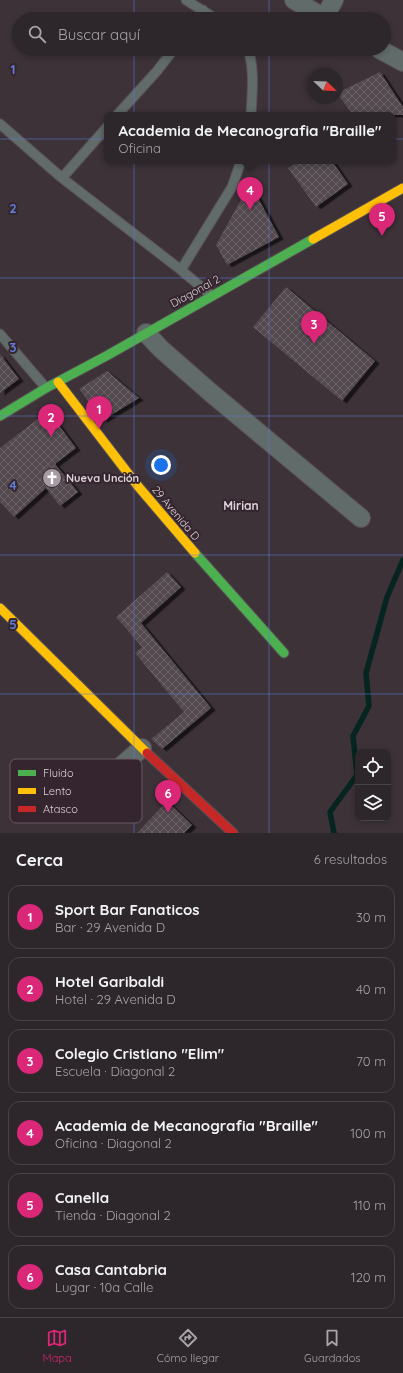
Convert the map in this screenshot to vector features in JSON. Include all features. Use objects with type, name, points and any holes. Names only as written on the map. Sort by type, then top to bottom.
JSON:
[{"type":"street","points":[[294,0],[315,12]]},
{"type":"street","points":[[328,12],[334,0]]},
{"type":"street","points":[[391,55],[403,62]]},
{"type":"street","name":"Diagonal 2","points":[[1,414],[403,188]]},
{"type":"street","points":[[146,333],[161,349],[210,392],[361,518]]},
{"type":"street","name":"29 Avenida D","points":[[58,382],[137,485],[210,571],[284,653]]},
{"type":"street","points":[[0,608],[142,748],[232,833]]},
{"type":"street","points":[[129,759],[142,748]]},
{"type":"lane","points":[[186,0],[206,12]]},
{"type":"lane","points":[[120,112],[169,56]]},
{"type":"lane","points":[[250,56],[252,76],[251,112]]},
{"type":"lane","points":[[0,124],[62,178],[181,270],[212,296]]},
{"type":"lane","points":[[62,178],[104,129]]},
{"type":"lane","points":[[181,270],[232,187],[240,164]]},
{"type":"lane","points":[[0,334],[46,388]]},
{"type":"building","points":[[380,72],[403,107],[403,115],[396,115],[396,112],[351,112],[343,101],[343,90]]},
{"type":"building","points":[[294,164],[334,164],[348,184],[316,207],[288,168]]},
{"type":"building","points":[[250,183],[279,237],[227,265],[216,245]]},
{"type":"building","points":[[286,287],[375,361],[342,401],[253,327]]},
{"type":"building","points":[[0,354],[19,379],[0,393]]},
{"type":"building","points":[[107,371],[139,398],[103,420],[79,389]]},
{"type":"building","points":[[48,411],[76,448],[55,464],[78,492],[60,506],[46,488],[14,517],[0,502],[0,448]]},
{"type":"building","points":[[167,572],[181,587],[141,623],[211,708],[162,749],[151,739],[184,712],[135,653],[142,647],[116,617]]},
{"type":"building","points":[[167,801],[192,825],[184,833],[137,833]]},
{"type":"waterway","points":[[334,833],[330,812],[357,775],[353,736],[369,706],[366,673],[387,597],[403,560]]},
{"type":"traffic: fast","points":[[0,416],[46,388],[108,355],[313,239]]},
{"type":"traffic: fast","points":[[195,553],[284,653]]},
{"type":"traffic: slow","points":[[313,239],[403,188]]},
{"type":"traffic: slow","points":[[58,382],[137,485],[195,553]]},
{"type":"traffic: slow","points":[[0,608],[147,753]]},
{"type":"traffic: jam","points":[[147,753],[233,833]]},
{"type":"place","name":"Academia de Mecanografia \"Braille\"","points":[[250,210]]},
{"type":"place","name":"Canella","points":[[382,236]]},
{"type":"place","name":"Colegio Cristiano \"Elim\"","points":[[314,344]]},
{"type":"place","name":"Sport Bar Fanaticos","points":[[99,429]]},
{"type":"place","name":"Hotel Garibaldi","points":[[51,437]]},
{"type":"place","name":"Nueva Unción","points":[[52,478]]},
{"type":"place","name":"Casa Cantabria","points":[[168,813]]},
{"type":"district","name":"Mirian","points":[[241,505]]}]
